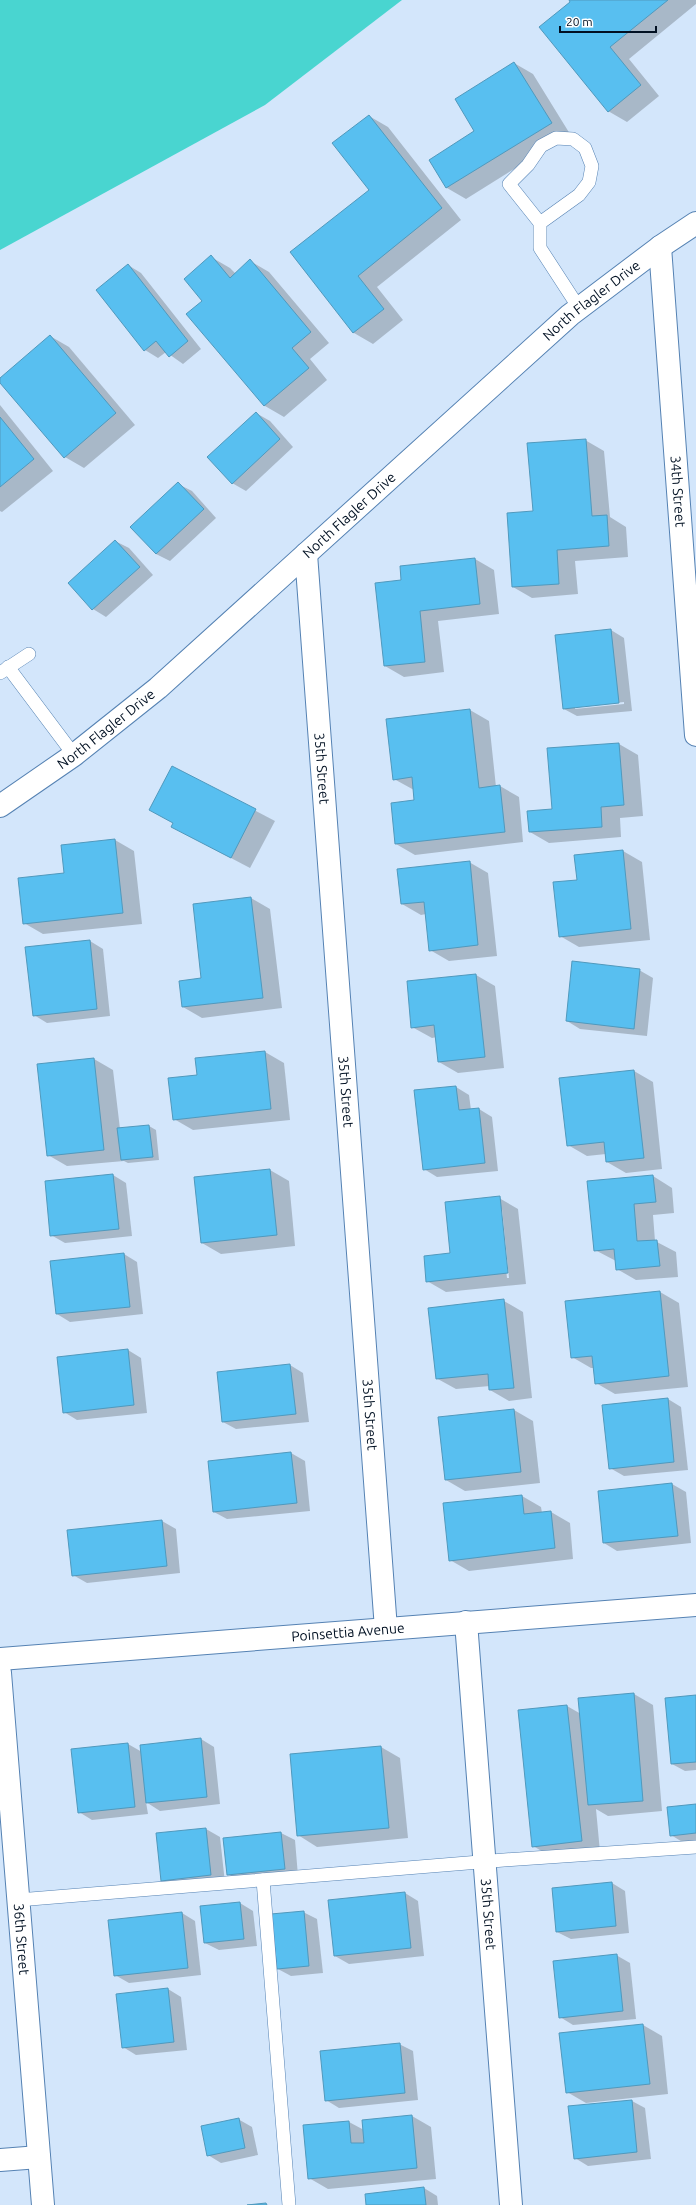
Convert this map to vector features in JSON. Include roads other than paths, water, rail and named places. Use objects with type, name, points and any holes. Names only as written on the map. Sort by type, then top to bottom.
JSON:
[{"type":"street","name":"North Flagler Drive","points":[[0,806],[74,755],[158,688],[506,372],[579,308],[660,247],[696,223]]},
{"type":"street","name":"34th Street","points":[[660,247],[696,735]]},
{"type":"street","name":"35th Street","points":[[306,554],[386,1629]]},
{"type":"street","name":"Poinsettia Avenue","points":[[0,1659],[696,1605]]},
{"type":"street","name":"35th Street","points":[[466,1622],[511,2205]]},
{"type":"street","name":"36th Street","points":[[0,1673],[43,2205]]},
{"type":"street","points":[[0,2160],[39,2157]]},
{"type":"lane","points":[[540,223],[579,194],[589,182],[592,166],[585,148],[573,139],[556,138],[541,146],[528,165],[509,184],[540,223],[540,248],[579,308]]},
{"type":"lane","points":[[29,654],[4,670],[74,755]]},
{"type":"lane","points":[[18,1900],[485,1862],[696,1847]]},
{"type":"lane","points":[[263,1880],[289,2205]]}]
